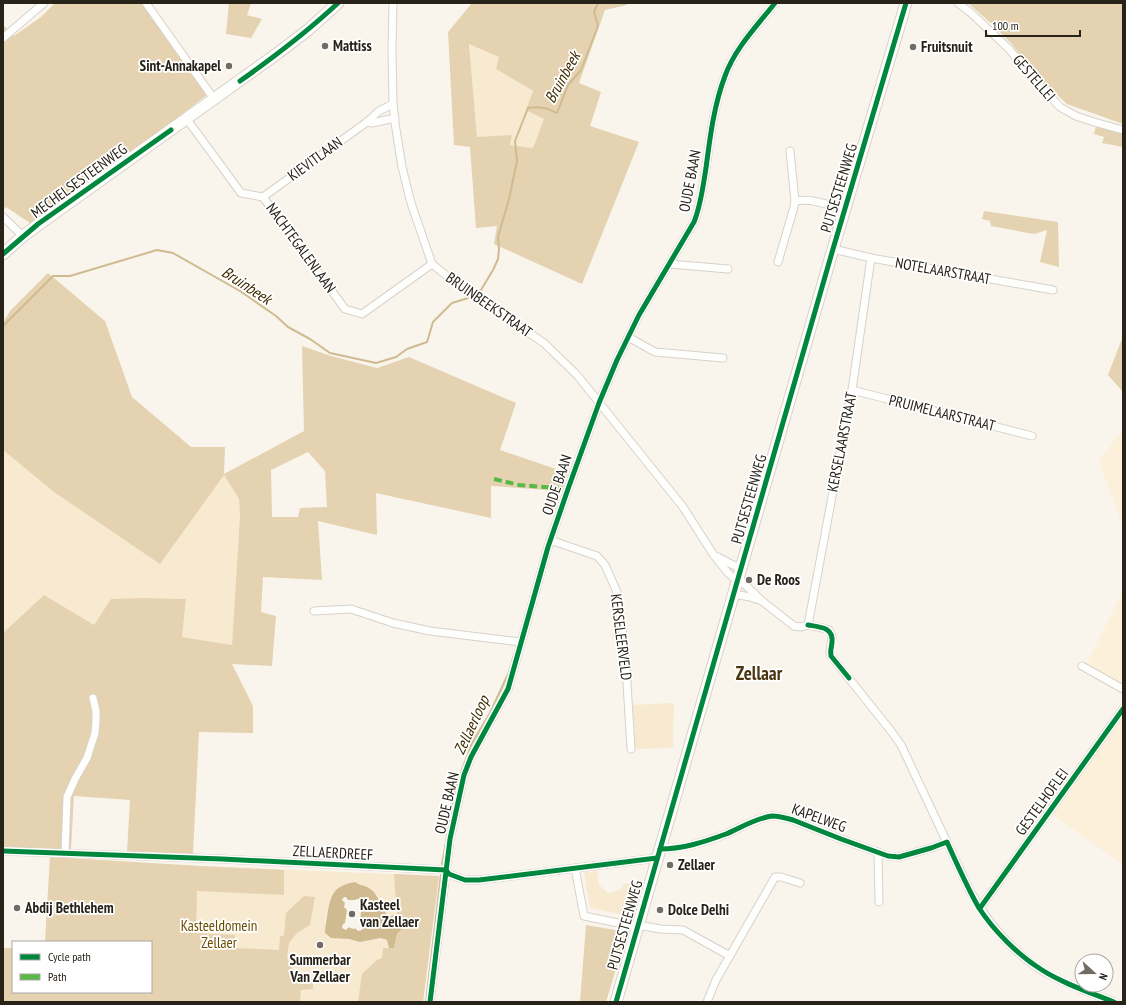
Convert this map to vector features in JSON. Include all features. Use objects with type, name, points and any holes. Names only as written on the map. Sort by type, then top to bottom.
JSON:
[{"type":"main road","name":"MECHELSESTEENWEG","points":[[3,254],[23,236],[278,53],[308,30],[338,3]]},
{"type":"main road","name":"PUTSESTEENWEG","points":[[616,1002],[633,925],[658,853],[906,3]]},
{"type":"street","points":[[3,38],[44,3]]},
{"type":"street","points":[[146,3],[214,99]]},
{"type":"street","name":"BRUINBEEKSTRAAT","points":[[393,3],[393,104],[402,167],[411,203],[432,264],[462,288],[544,343],[577,375],[683,507],[713,554],[728,573],[739,576]]},
{"type":"street","name":"OUDE BAAN","points":[[430,1002],[450,839],[464,775],[471,757],[508,689],[550,540],[599,403],[639,315],[670,264],[697,214],[712,125],[725,75],[740,47],[775,3]]},
{"type":"street","name":"GESTELLEI","points":[[958,3],[971,13],[1009,49],[1041,88],[1060,107],[1082,118],[1123,130]]},
{"type":"street","name":"KIEVITLAAN","points":[[263,197],[380,111],[393,104]]},
{"type":"street","name":"NACHTEGALENLAAN","points":[[186,118],[241,192],[263,197],[345,309],[362,314],[432,264]]},
{"type":"street","name":"KIEVITLAAN","points":[[367,122],[372,123],[395,118]]},
{"type":"street","points":[[778,262],[795,201],[790,151]]},
{"type":"street","points":[[795,201],[802,199],[845,210]]},
{"type":"street","points":[[3,217],[23,236]]},
{"type":"street","name":"NOTELAARSTRAAT","points":[[834,249],[871,258],[1053,290]]},
{"type":"street","name":"KERSELAARSTRAAT","points":[[808,625],[852,390],[871,258]]},
{"type":"street","points":[[670,264],[728,270]]},
{"type":"street","points":[[628,337],[655,352],[723,358]]},
{"type":"street","name":"PRUIMELAARSTRAAT","points":[[852,390],[1032,436]]},
{"type":"street","name":"KERSELEERVELD","points":[[550,540],[597,556],[605,565],[617,592],[625,650],[631,749]]},
{"type":"street","name":"BRUINBEEKSTRAAT","points":[[713,554],[725,561],[739,576]]},
{"type":"street","points":[[739,576],[762,601],[794,626],[801,627],[808,625],[829,630],[832,636],[830,651],[832,656],[901,746],[970,891],[980,908],[1002,936],[1015,949],[1041,969],[1072,986],[1114,1002]]},
{"type":"street","points":[[734,594],[762,601]]},
{"type":"street","points":[[314,610],[351,609],[393,623],[430,632],[521,642]]},
{"type":"street","points":[[1082,666],[1123,689]]},
{"type":"street","points":[[65,853],[67,797],[87,758],[94,733],[96,716],[93,698]]},
{"type":"street","name":"GESTELHOFLEI","points":[[980,908],[1123,709]]},
{"type":"street","name":"KAPELWEG","points":[[658,853],[697,844],[757,820],[772,816],[785,817],[888,856],[899,857],[932,848],[947,842]]},
{"type":"street","name":"ZELLAERDREEF","points":[[3,851],[222,859],[446,870],[449,874],[465,880],[496,878],[634,861],[658,853]]},
{"type":"street","points":[[878,852],[879,902]]},
{"type":"street","points":[[575,868],[584,916],[660,929],[683,930],[730,956]]},
{"type":"street","points":[[707,1002],[716,980],[775,877],[781,877],[800,883]]},
{"type":"shaded area","points":[[1123,429],[1123,526],[1099,461]]},
{"type":"shaded area","points":[[1123,591],[1123,692],[1085,667]]},
{"type":"shaded area","points":[[1123,713],[1123,865],[1051,813]]},
{"type":"shaded area","points":[[355,882],[371,889],[387,915],[391,916],[397,914],[404,921],[404,927],[397,934],[394,948],[389,948],[387,940],[381,938],[360,942],[349,939],[331,938],[325,933],[328,910],[333,894],[339,888]],"holes":[[[346,897],[348,900],[359,899],[360,901],[365,902],[364,909],[361,909],[360,924],[362,930],[358,931],[355,928],[349,927],[346,930],[342,928],[343,924],[345,923],[347,910],[344,907],[345,903],[342,900]]]},
{"type":"green space","points":[[55,3],[142,3],[208,94],[159,132],[30,223],[6,207],[3,210],[3,25],[14,36],[41,17]]},
{"type":"green space","points":[[229,3],[251,3],[247,15],[262,19],[251,38],[226,34]]},
{"type":"green space","points":[[472,3],[627,3],[627,5],[605,10],[579,83],[601,92],[590,126],[639,142],[582,284],[494,244],[497,226],[476,228],[470,147],[454,145],[448,32]],"holes":[[[469,44],[499,57],[496,69],[533,91],[526,110],[544,119],[533,148],[510,145],[512,135],[477,137]]]},
{"type":"green space","points":[[968,3],[1123,3],[1123,124],[1067,104],[1037,76],[1010,42]]},
{"type":"green space","points":[[469,43],[499,57],[497,69],[533,92],[545,119],[534,148],[510,145],[511,135],[477,137]]},
{"type":"green space","points":[[1096,126],[1123,134],[1123,147],[1102,143],[1104,137],[1094,134]]},
{"type":"green space","points":[[984,211],[1058,222],[1059,267],[1040,262],[1047,230],[1034,234],[991,226],[990,221],[982,219]]},
{"type":"green space","points":[[48,273],[105,321],[132,397],[191,447],[225,447],[224,474],[304,431],[302,346],[331,356],[377,368],[409,357],[516,403],[500,450],[568,473],[562,491],[491,486],[491,518],[376,493],[377,535],[318,521],[322,580],[263,577],[261,612],[276,616],[272,666],[232,664],[253,706],[253,733],[199,732],[193,854],[127,852],[130,800],[74,796],[71,850],[3,850],[3,633],[44,595],[94,625],[111,599],[186,599],[182,637],[232,645],[240,516],[239,499],[224,475],[160,564],[54,492],[3,450],[3,323],[10,311]],"holes":[[[308,452],[325,471],[327,507],[300,508],[298,517],[272,517],[271,470]]]},
{"type":"green space","points":[[1123,336],[1123,392],[1108,375]]},
{"type":"green space","points":[[3,450],[54,492],[160,563],[223,474],[239,499],[240,516],[232,645],[182,637],[186,599],[144,598],[94,626],[44,595],[3,633]]},
{"type":"green space","points":[[674,703],[673,748],[631,749],[628,705]]},
{"type":"green space","name":"Kasteeldomein Zellaer","points":[[50,857],[200,866],[439,876],[423,1002],[3,1002],[3,948],[12,948],[12,993],[152,993],[152,941],[45,941]],"holes":[[[355,882],[366,886],[375,896],[387,915],[391,916],[387,940],[382,938],[360,942],[349,939],[331,938],[325,922],[329,903]]]},
{"type":"green space","points":[[50,857],[284,870],[284,895],[197,891],[196,933],[235,935],[235,948],[279,950],[280,936],[284,936],[286,913],[304,896],[315,897],[310,925],[297,933],[289,943],[287,958],[292,968],[292,978],[313,978],[313,989],[301,990],[300,1002],[3,1002],[3,948],[12,948],[12,993],[152,993],[152,941],[45,941]]},
{"type":"green space","points":[[593,870],[597,870],[599,885],[608,893],[620,890],[624,884],[638,881],[641,882],[640,885],[642,886],[632,922],[626,921],[624,915],[590,908],[584,872],[592,872]]},
{"type":"green space","points":[[394,874],[439,876],[423,1002],[358,1002],[362,974],[377,960],[382,958],[383,948],[394,948],[397,934],[404,927],[404,921],[397,914]]},
{"type":"green space","points":[[586,925],[627,932],[606,1002],[580,1002]]},
{"type":"waterway","name":"Bruinbeek","points":[[479,291],[493,270],[498,259],[498,237],[509,199],[517,161],[515,141],[528,108],[535,107],[549,109],[557,113],[568,85],[581,70],[598,26],[594,12],[598,3]]},
{"type":"waterway","name":"Bruinbeek","points":[[3,326],[53,276],[70,276],[157,250],[173,253],[240,291],[276,316],[288,327],[310,339],[330,353],[376,363],[396,357],[407,349],[427,342],[433,322],[452,303],[468,298]]},
{"type":"waterway","name":"Zellaerloop","points":[[442,864],[457,783],[472,743],[490,713],[509,672],[514,655]]},
{"type":"waterway","name":"Zellaerloop","points":[[426,1002],[441,874]]},
{"type":"marked path","points":[[494,479],[519,485],[568,489]]},
{"type":"cycle path","points":[[240,81],[290,44],[338,3]]},
{"type":"cycle path","points":[[430,1002],[450,839],[464,775],[471,757],[508,689],[548,547],[599,403],[617,360],[639,315],[694,222],[702,195],[715,110],[721,87],[729,66],[740,47],[775,3]]},
{"type":"cycle path","points":[[616,1002],[833,249],[906,3]]},
{"type":"cycle path","points":[[3,254],[38,224],[171,130]]},
{"type":"cycle path","points":[[808,625],[825,629],[831,634],[831,656],[849,678]]},
{"type":"cycle path","points":[[980,908],[1123,709]]},
{"type":"cycle path","points":[[660,849],[677,848],[702,842],[726,834],[754,821],[772,816],[793,820],[888,856],[899,857],[947,842],[966,884],[979,908],[1007,942],[1033,964],[1050,975],[1077,988],[1114,1002]]},
{"type":"cycle path","points":[[3,851],[222,859],[446,870],[449,874],[465,880],[479,880],[657,858]]},
{"type":"place","name":"Mattiss","points":[[325,46]]},
{"type":"place","name":"Fruitsnuit","points":[[913,47]]},
{"type":"place","name":"Sint-Annakapel","points":[[229,66]]},
{"type":"place","name":"De Roos","points":[[749,580]]},
{"type":"place","name":"Zellaer","points":[[670,865]]},
{"type":"place","name":"Abdij Bethlehem","points":[[17,908]]},
{"type":"place","name":"Dolce Delhi","points":[[660,910]]},
{"type":"place","name":"Kasteel van Zellaer","points":[[352,914]]},
{"type":"place","name":"Summerbar Van Zellaer","points":[[320,945]]},
{"type":"district","name":"Zellaar","points":[[759,673]]}]
